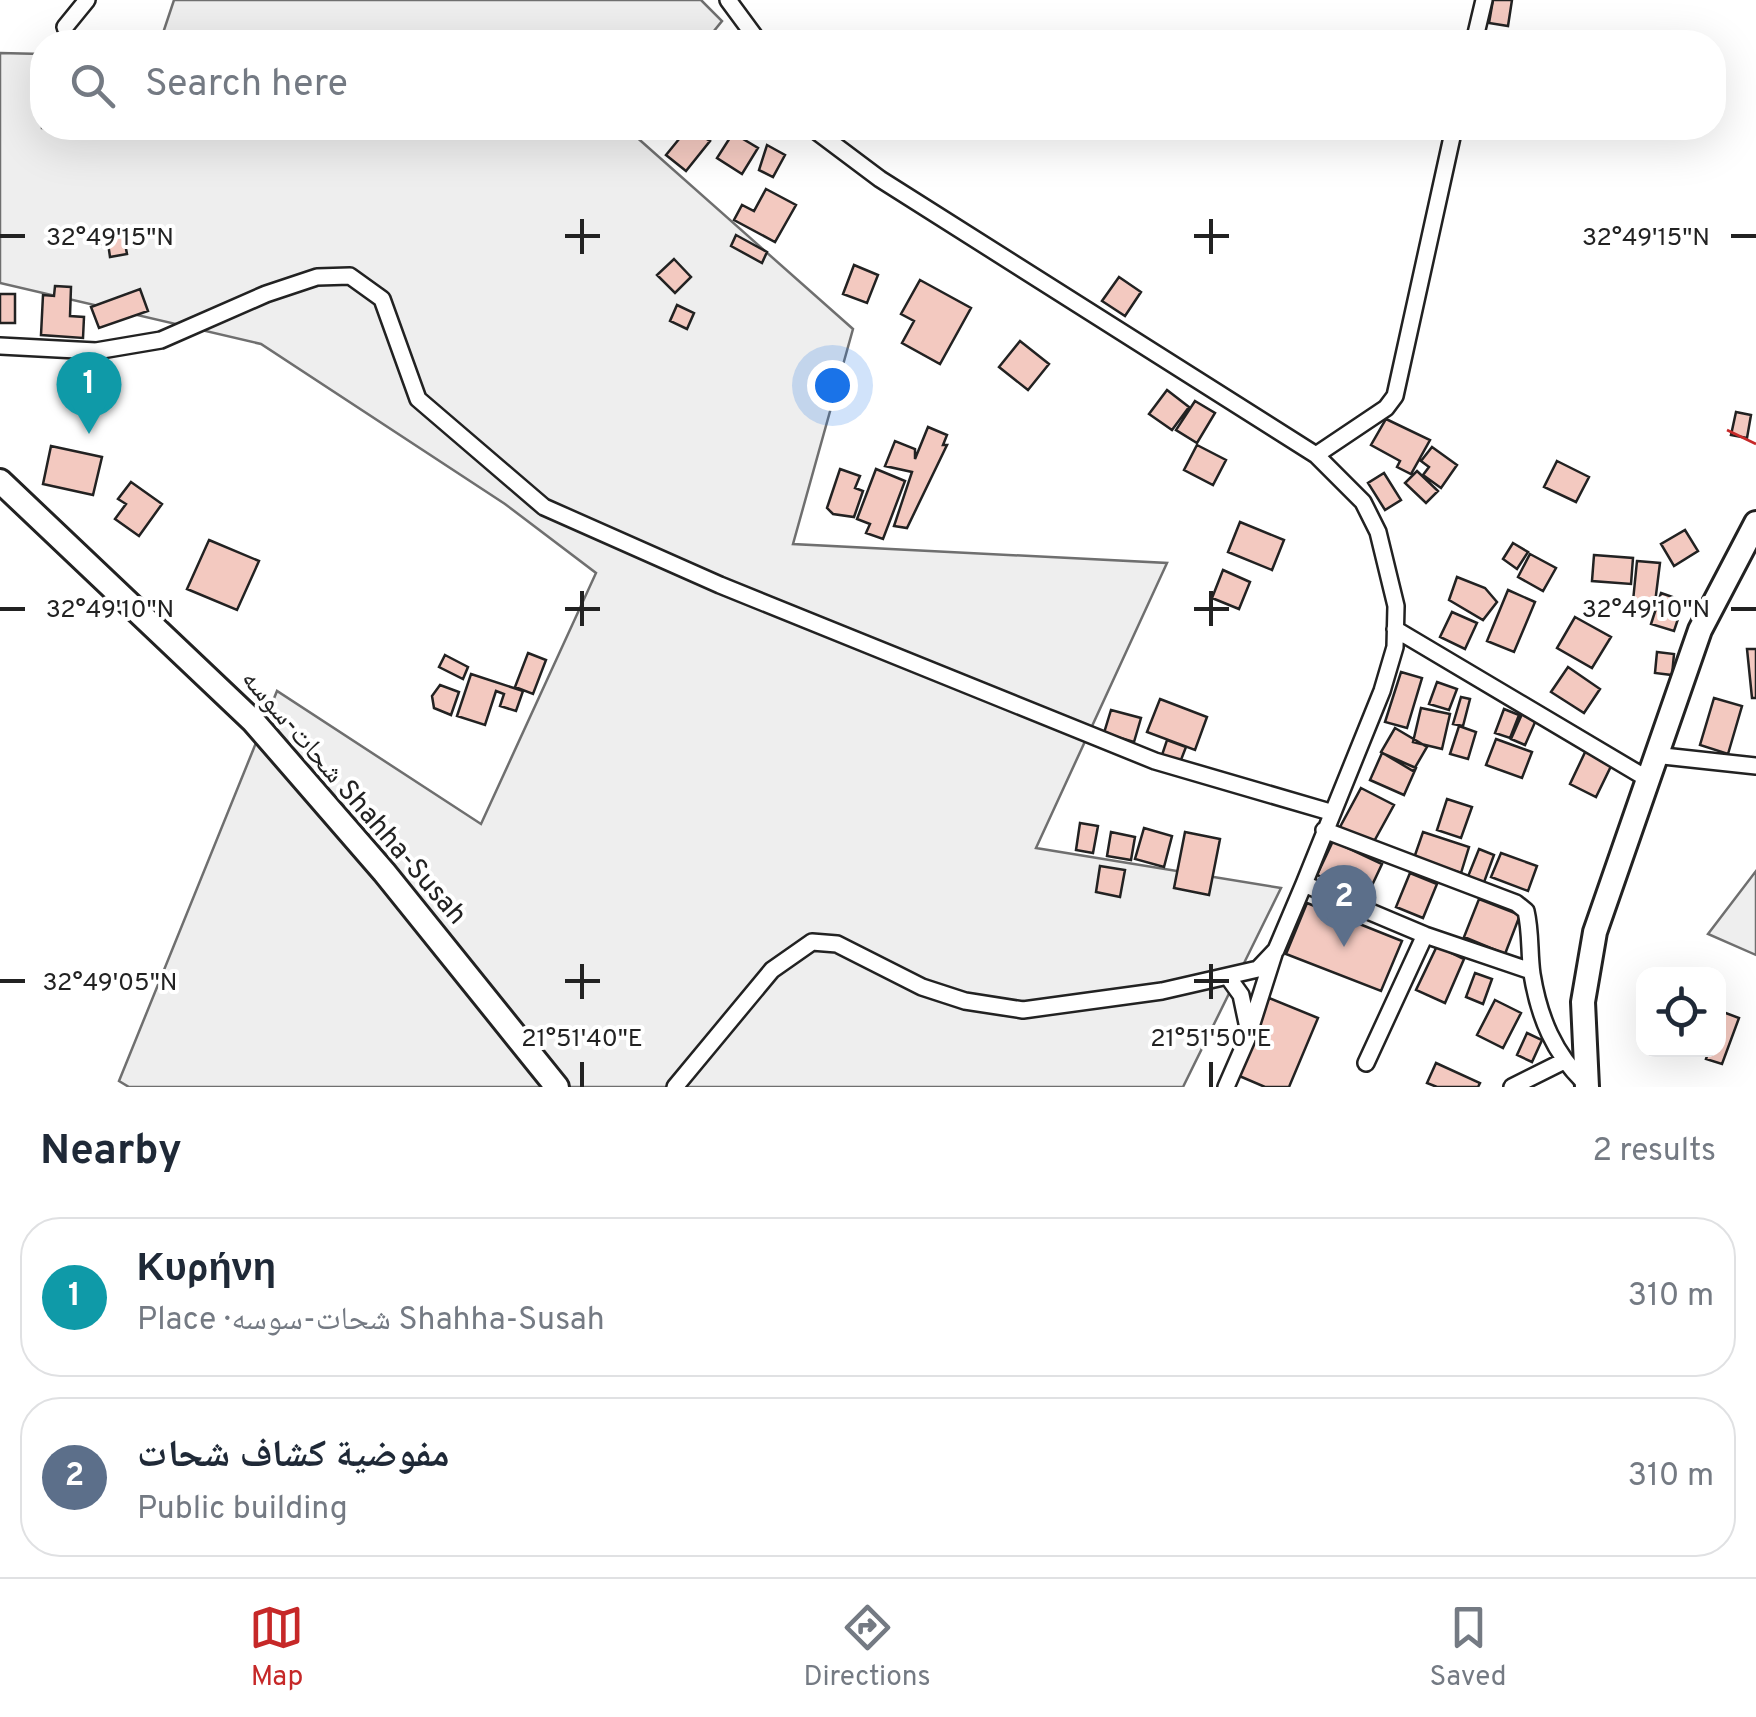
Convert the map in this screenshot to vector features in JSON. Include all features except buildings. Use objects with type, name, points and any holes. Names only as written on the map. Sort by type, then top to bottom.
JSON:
[{"type":"main road","name":"شحات-سوسه Shahha-Susah","points":[[0,481],[253,721],[384,872],[559,1086]]},
{"type":"main road","points":[[1586,1086],[1583,1002],[1588,967],[1646,778],[1700,630],[1756,523]]},
{"type":"street","points":[[65,27],[87,0]]},
{"type":"street","points":[[728,0],[750,30]]},
{"type":"street","points":[[1477,30],[1484,0]]},
{"type":"street","points":[[828,140],[880,178],[1316,455],[1362,502],[1378,532],[1389,569],[1396,629],[1390,668],[1330,812],[1276,950],[1247,1040],[1226,1087]]},
{"type":"street","points":[[1316,455],[1386,408],[1395,396],[1451,140]]},
{"type":"street","points":[[0,346],[96,351],[161,340],[266,294],[316,277],[350,276],[382,299],[418,399],[544,507],[720,586],[1155,761],[1330,812]]},
{"type":"street","points":[[1396,629],[1646,778]]},
{"type":"street","points":[[1654,755],[1756,766]]},
{"type":"street","points":[[1324,830],[1516,903],[1526,911],[1531,971],[1546,1029],[1562,1062],[1586,1086]]},
{"type":"street","points":[[1304,884],[1425,935],[1531,971]]},
{"type":"street","points":[[1366,1063],[1425,935]]},
{"type":"street","points":[[672,1086],[772,970],[812,942],[837,944],[922,987],[964,1001],[1024,1010],[1096,1002],[1228,978],[1258,969],[1276,950]]},
{"type":"street","points":[[1228,978],[1248,1015],[1247,1040]]},
{"type":"street","points":[[1512,1087],[1562,1062]]},
{"type":"shaded area","points":[[174,0],[701,0],[722,21],[715,30],[164,30]]},
{"type":"shaded area","points":[[0,53],[30,54],[30,140],[640,140],[853,329],[793,544],[1167,563],[1036,848],[1281,888],[1183,1087],[129,1087],[119,1081],[277,691],[481,824],[596,573],[505,504],[261,344],[0,283]]},
{"type":"shaded area","points":[[1756,871],[1756,955],[1708,934]]},
{"type":"power","points":[[1727,430],[1756,444]]},
{"type":"place","name":"Κυρήνη","points":[[89,434]]},
{"type":"place","name":"مفوضية كشاف شحات","points":[[1344,947]]}]
